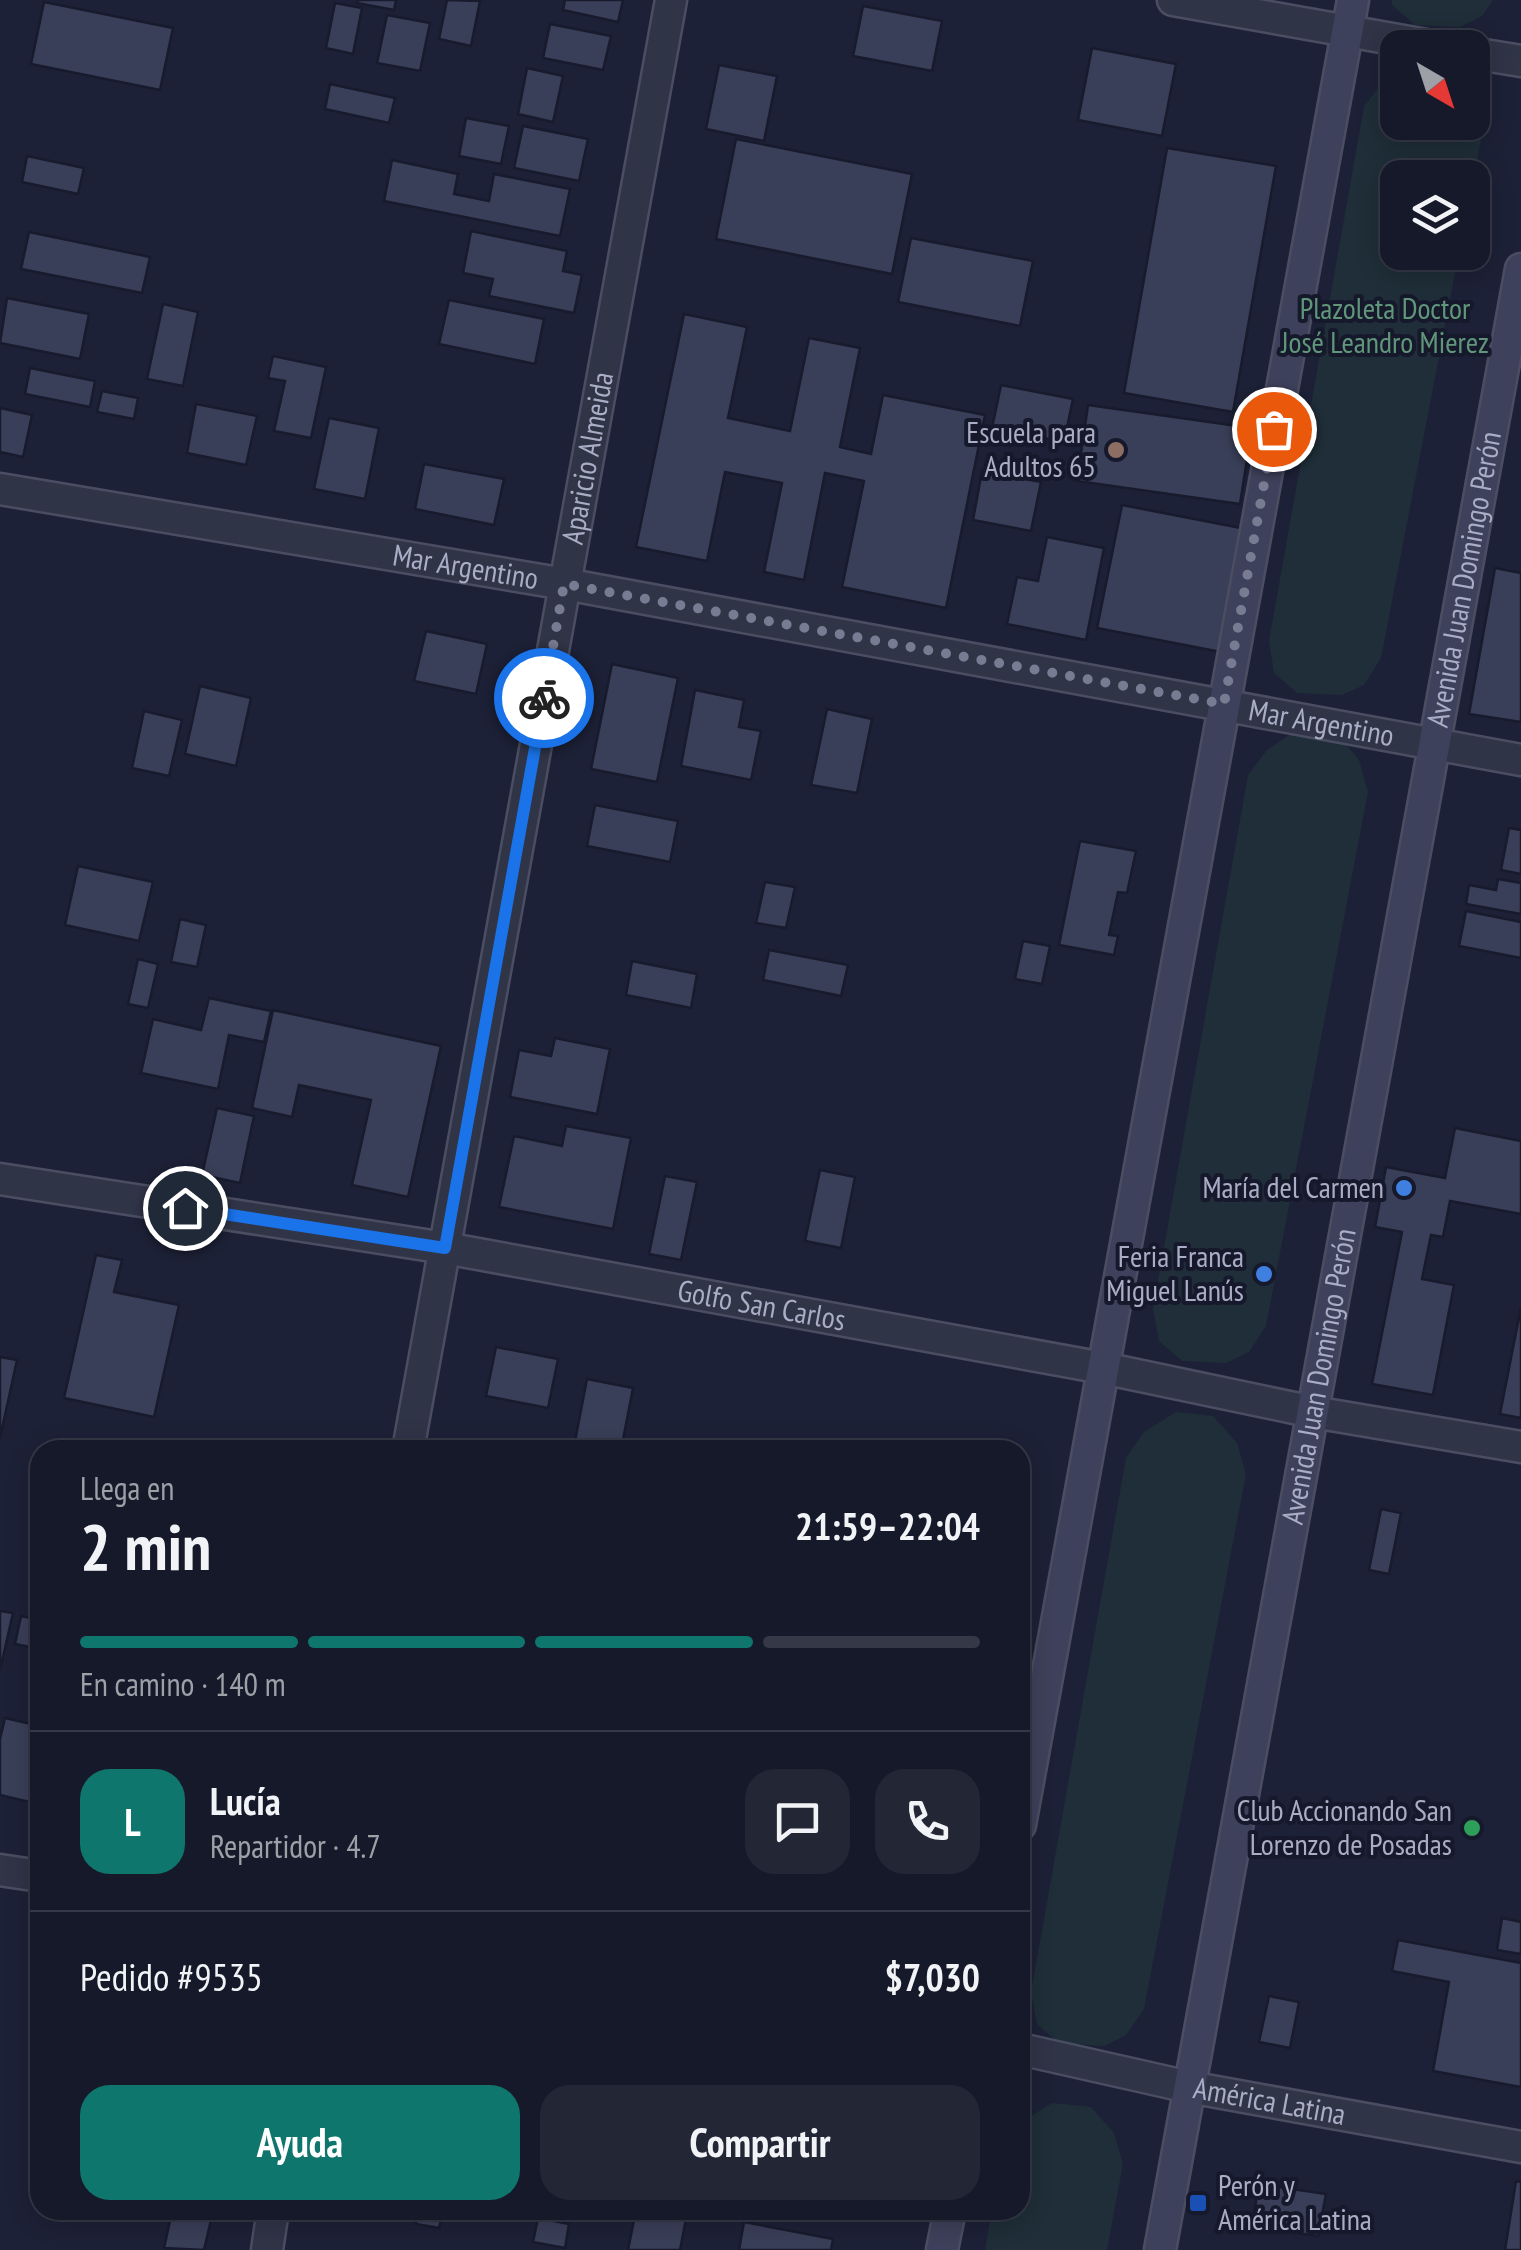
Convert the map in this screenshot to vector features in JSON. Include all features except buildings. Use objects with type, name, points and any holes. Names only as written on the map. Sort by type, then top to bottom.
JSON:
[{"type":"main road","points":[[1030,1771],[1353,0]]},
{"type":"main road","name":"Avenida Juan Domingo Perón","points":[[1160,2250],[1521,270]]},
{"type":"main road","points":[[942,2250],[948,2220]]},
{"type":"street","name":"Aparicio Almeida","points":[[410,1440],[671,0]]},
{"type":"street","points":[[1173,0],[1380,37]]},
{"type":"street","points":[[1490,56],[1521,61]]},
{"type":"street","name":"Mar Argentino","points":[[0,489],[564,584],[1521,760]]},
{"type":"street","name":"Golfo San Carlos","points":[[0,1178],[445,1248],[1104,1368],[1312,1412],[1521,1447]]},
{"type":"street","points":[[0,1870],[30,1874]]},
{"type":"street","name":"América Latina","points":[[1030,2052],[1189,2087],[1521,2147]]},
{"type":"street","points":[[267,2250],[272,2220]]},
{"type":"green space","points":[[1392,0],[1493,0],[1482,16],[1460,27],[1415,25],[1392,5]]},
{"type":"green space","name":"Plazoleta Doctor José Leandro Mierez","points":[[1380,85],[1380,140],[1481,140],[1477,160],[1380,160],[1380,270],[1456,270],[1381,658],[1364,685],[1342,695],[1297,693],[1274,673],[1269,641],[1364,107]]},
{"type":"green space","points":[[1298,729],[1336,733],[1359,760],[1368,792],[1266,1326],[1249,1352],[1226,1363],[1182,1361],[1159,1341],[1153,1309],[1248,775],[1267,750]]},
{"type":"green space","points":[[1176,1412],[1213,1416],[1237,1443],[1246,1474],[1144,2009],[1126,2035],[1104,2046],[1059,2043],[1037,2024],[1031,1992],[1126,1458],[1144,1432]]},
{"type":"green space","points":[[1052,2103],[1091,2107],[1114,2133],[1123,2164],[1107,2250],[985,2250],[990,2220],[1030,2220],[1030,2117]]},
{"type":"way so far","points":[[544,698],[564,584],[1224,704],[1274,429]]},
{"type":"place","name":"Escuela para Adultos 65","points":[[1116,450]]},
{"type":"place","name":"María del Carmen","points":[[1404,1188]]},
{"type":"place","name":"Feria Franca Miguel Lanús","points":[[1264,1274]]},
{"type":"place","name":"Club Accionando San Lorenzo de Posadas","points":[[1472,1828]]},
{"type":"place","name":"Perón y América Latina","points":[[1198,2203]]},
{"type":"route","points":[[185,1208],[445,1248],[544,698]]}]
